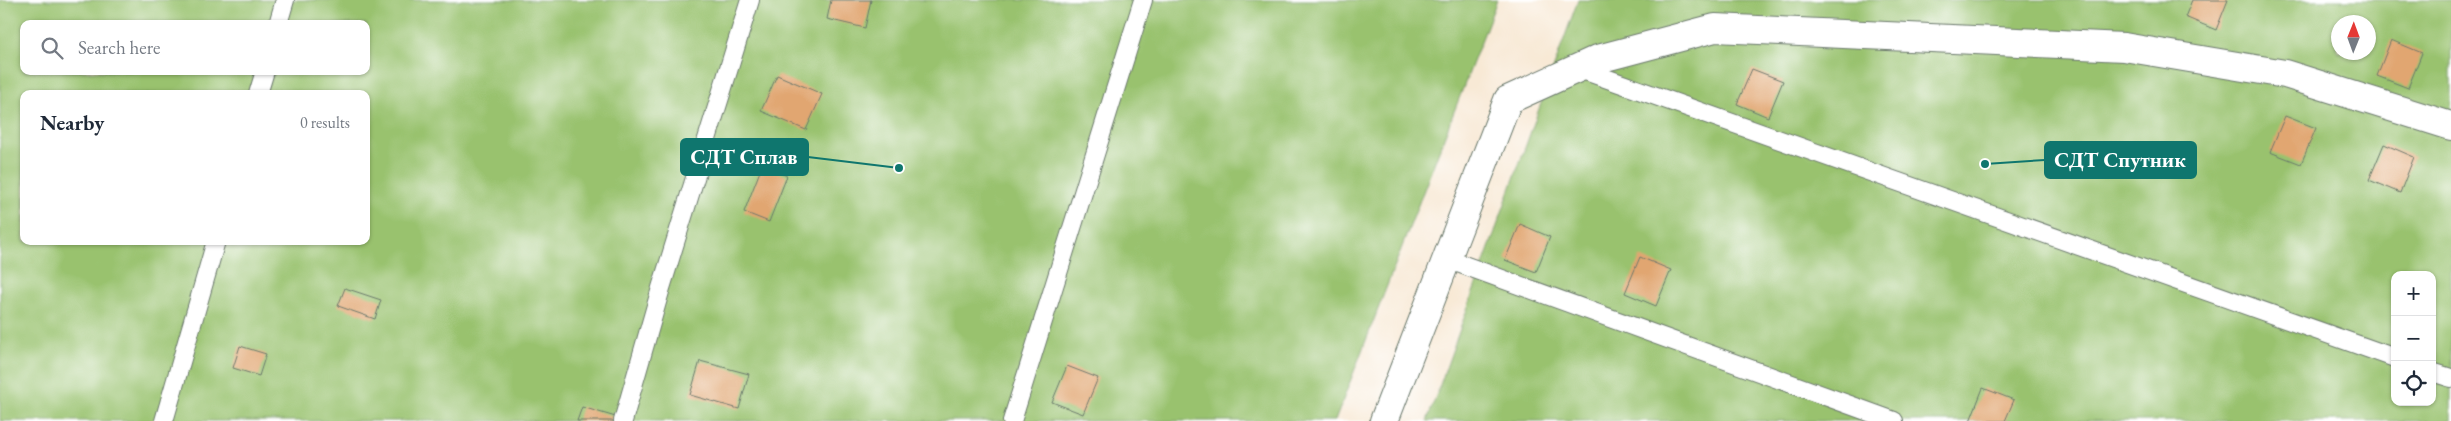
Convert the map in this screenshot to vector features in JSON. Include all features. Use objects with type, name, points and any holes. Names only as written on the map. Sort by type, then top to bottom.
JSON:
[{"type":"street","points":[[1384,421],[1508,100],[1598,58],[1715,28],[2124,47],[2285,74],[2451,126]]},
{"type":"lane","points":[[279,20],[285,0]]},
{"type":"lane","points":[[623,421],[661,288],[750,0]]},
{"type":"lane","points":[[1012,421],[1143,0]]},
{"type":"lane","points":[[1577,68],[2391,357]]},
{"type":"lane","points":[[259,90],[264,75]]},
{"type":"lane","points":[[164,421],[215,245]]},
{"type":"lane","points":[[1447,259],[1894,421]]},
{"type":"lane","points":[[2436,373],[2451,378]]},
{"type":"green space","points":[[0,0],[1497,0],[1335,421],[0,421]]},
{"type":"green space","points":[[1578,0],[2451,0],[2451,421],[1427,421]]},
{"type":"building","points":[[831,0],[871,0],[865,28],[827,19]]},
{"type":"building","points":[[2192,0],[2228,0],[2216,30],[2185,17]]},
{"type":"building","points":[[2391,40],[2422,53],[2408,88],[2377,76]]},
{"type":"building","points":[[1752,69],[1783,81],[1768,117],[1737,104]]},
{"type":"building","points":[[777,75],[822,94],[806,130],[761,111]]},
{"type":"building","points":[[2285,116],[2316,128],[2301,164],[2270,152]]},
{"type":"building","points":[[2384,144],[2414,157],[2400,193],[2369,180]]},
{"type":"building","points":[[762,166],[787,176],[769,222],[744,212]]},
{"type":"building","points":[[1520,224],[1550,237],[1536,272],[1505,260]]},
{"type":"building","points":[[1640,257],[1671,270],[1656,306],[1625,293]]},
{"type":"building","points":[[345,288],[381,300],[375,319],[338,306]]},
{"type":"building","points":[[240,346],[266,354],[259,376],[233,368]]},
{"type":"building","points":[[700,361],[749,374],[739,409],[690,395]]},
{"type":"building","points":[[1067,366],[1098,378],[1083,414],[1052,402]]},
{"type":"building","points":[[1983,388],[2014,400],[2005,421],[1970,421]]},
{"type":"building","points":[[582,407],[619,418],[618,421],[577,421]]},
{"type":"place","name":"СДТ Спутник","points":[[1985,164]]},
{"type":"place","name":"СДТ Сплав","points":[[899,168]]}]
